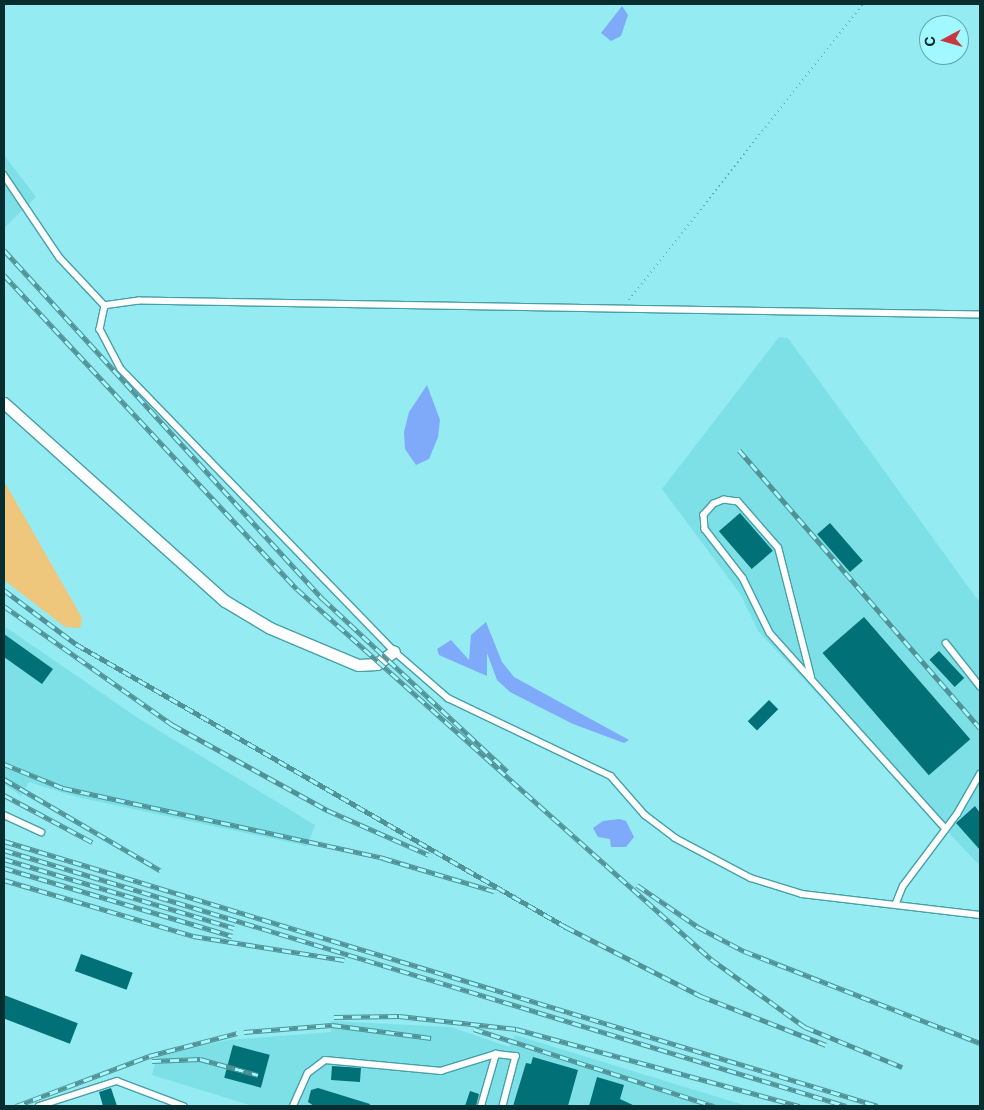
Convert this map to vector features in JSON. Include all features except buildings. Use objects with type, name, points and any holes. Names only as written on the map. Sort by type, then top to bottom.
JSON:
[{"type":"street","points":[[4,403],[225,601],[270,628],[358,665],[377,664],[394,651]]},
{"type":"lane","points":[[4,175],[60,258],[105,306]]},
{"type":"lane","points":[[105,306],[139,301],[980,316]]},
{"type":"lane","points":[[105,306],[100,316],[101,335],[121,369],[394,651],[464,708],[611,776],[657,824],[716,862],[802,894],[896,903],[980,915]]},
{"type":"lane","points":[[812,677],[778,548],[738,502],[724,500],[714,504],[704,515],[708,536],[743,578],[770,633],[812,677],[946,829]]},
{"type":"lane","points":[[946,643],[980,686]]},
{"type":"lane","points":[[896,903],[903,886],[946,829],[980,774]]},
{"type":"lane","points":[[4,815],[41,832]]},
{"type":"lane","points":[[481,1106],[496,1054]]},
{"type":"lane","points":[[292,1106],[308,1073],[325,1060],[441,1071],[496,1054],[516,1056],[503,1106]]},
{"type":"lane","points":[[40,1106],[117,1081],[183,1106]]},
{"type":"path","points":[[622,310],[863,4]]},
{"type":"shaded area","points":[[622,6],[628,15],[621,36],[611,41],[601,33]]},
{"type":"shaded area","points":[[4,155],[36,197],[4,228]]},
{"type":"shaded area","points":[[779,337],[788,338],[980,603],[980,866],[758,631],[741,595],[662,489]]},
{"type":"shaded area","points":[[427,385],[440,420],[438,437],[429,459],[416,465],[405,449],[404,432],[409,412]]},
{"type":"shaded area","points":[[4,481],[82,618],[80,628],[65,627],[4,580]]},
{"type":"shaded area","points":[[486,622],[502,662],[514,677],[629,740],[624,743],[573,724],[510,692],[497,680],[487,653],[487,676],[439,655],[437,649],[451,640],[469,660],[471,635]]},
{"type":"shaded area","points":[[4,626],[138,718],[315,825],[307,846],[77,797],[29,782],[21,796],[4,784]]},
{"type":"shaded area","points":[[619,819],[626,821],[634,837],[626,847],[611,847],[610,839],[598,837],[593,828],[603,821]]},
{"type":"shaded area","points":[[331,1021],[451,1027],[509,1047],[515,1035],[747,1106],[253,1106],[152,1075],[157,1056],[228,1040],[331,1032]]},
{"type":"railway","points":[[4,250],[323,599],[507,771]]},
{"type":"railway","points":[[4,275],[297,589],[711,959],[805,1027],[902,1067]]},
{"type":"railway","points":[[739,450],[980,728]]},
{"type":"railway","points":[[4,590],[76,644],[566,927],[701,996],[826,1045]]},
{"type":"railway","points":[[4,606],[173,725],[327,810],[429,855]]},
{"type":"railway","points":[[4,764],[63,788],[383,858],[494,891]]},
{"type":"railway","points":[[4,779],[160,870]]},
{"type":"railway","points":[[4,795],[92,842]]},
{"type":"railway","points":[[4,841],[878,1106]]},
{"type":"railway","points":[[4,850],[846,1106]]},
{"type":"railway","points":[[4,859],[234,928]]},
{"type":"railway","points":[[4,868],[232,936]]},
{"type":"railway","points":[[4,880],[193,936],[344,960]]},
{"type":"railway","points":[[637,885],[698,927],[744,951],[980,1043]]},
{"type":"railway","points":[[334,1017],[399,1016],[516,1029],[800,1106]]},
{"type":"railway","points":[[244,1032],[332,1025],[431,1038]]},
{"type":"railway","points":[[474,1029],[714,1106]]},
{"type":"railway","points":[[16,1106],[149,1056],[237,1033]]},
{"type":"railway","points":[[152,1061],[200,1059],[258,1075]]}]
